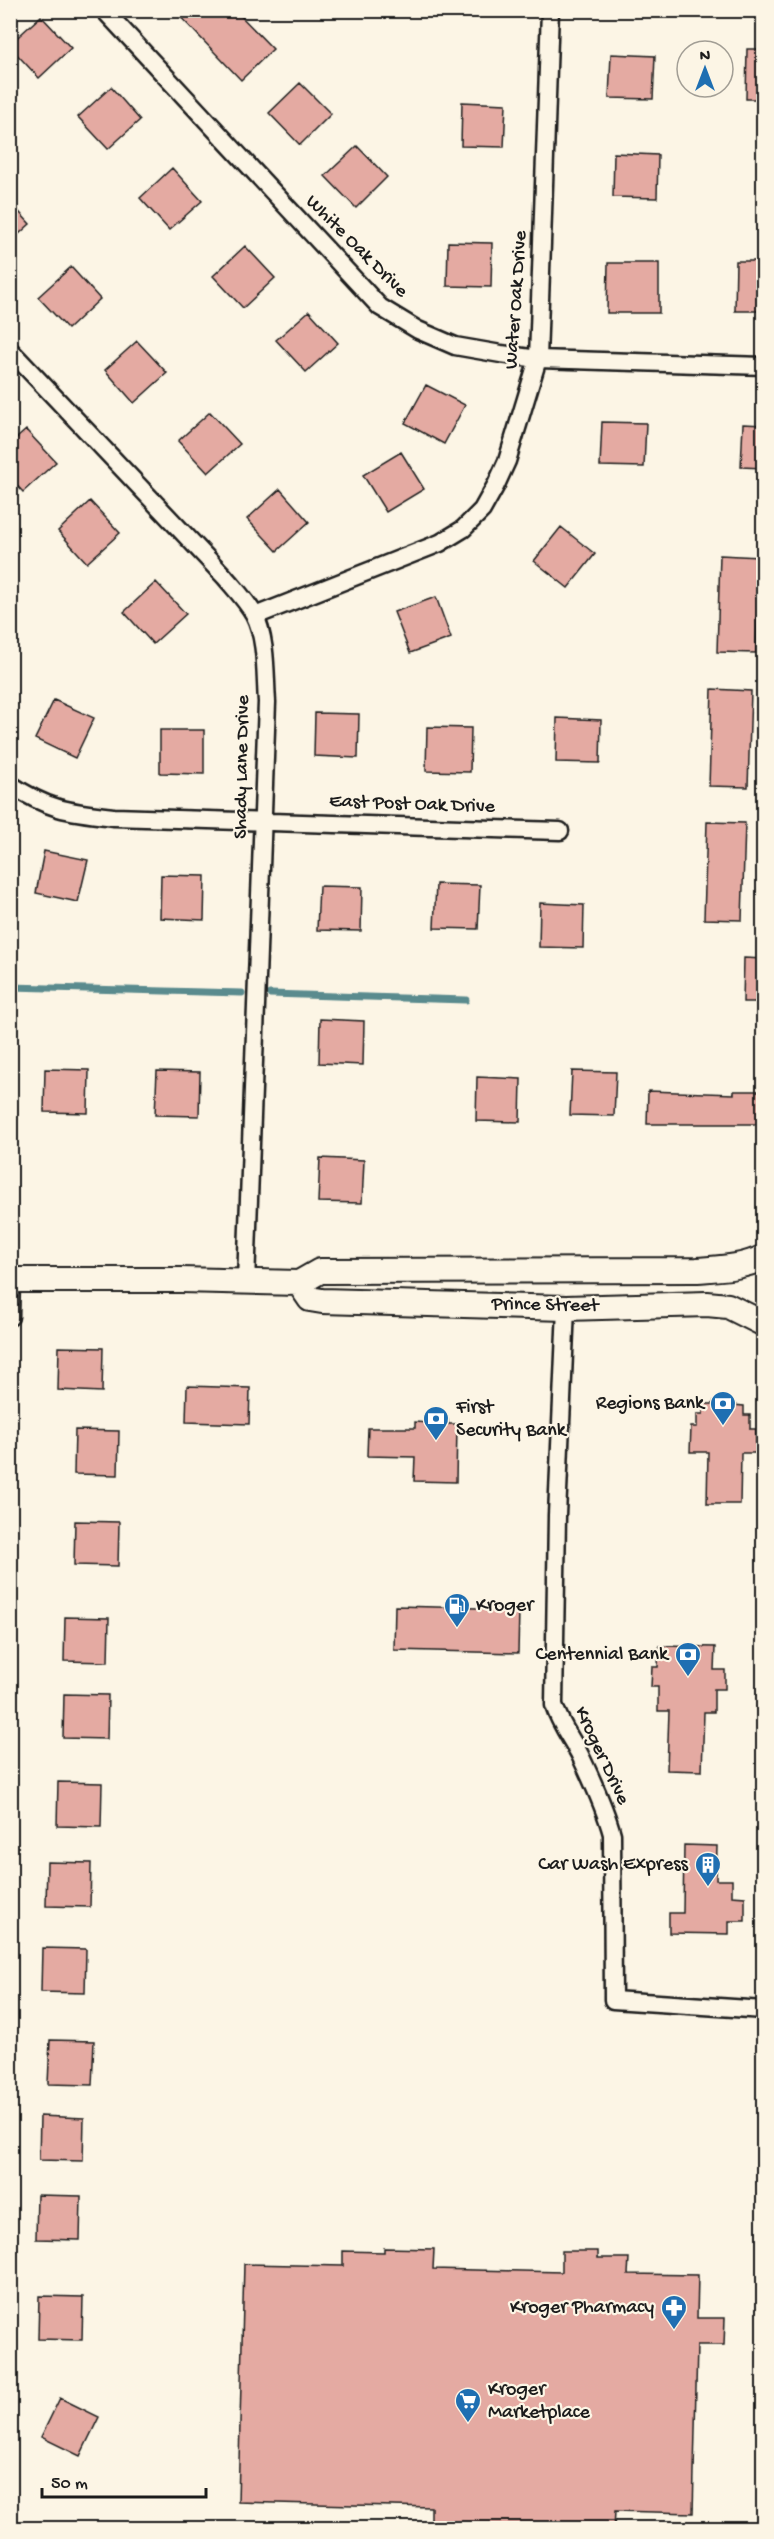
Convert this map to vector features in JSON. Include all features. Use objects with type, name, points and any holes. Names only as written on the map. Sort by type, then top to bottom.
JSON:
[{"type":"main road","name":"Prince Street","points":[[11,1280],[299,1283],[320,1271],[697,1270],[728,1268],[752,1263],[764,1257]]},
{"type":"main road","name":"Prince Street","points":[[455,1271],[433,1282],[345,1282],[330,1286],[322,1301],[566,1308],[707,1304],[728,1306],[764,1324]]},
{"type":"main road","points":[[299,1283],[310,1299],[322,1301]]},
{"type":"street","name":"White Oak Drive","points":[[104,10],[381,307],[418,330],[455,346],[538,359],[764,366]]},
{"type":"street","name":"Water Oak Drive","points":[[255,616],[440,543],[463,529],[482,510],[496,485],[507,461],[538,359],[550,10]]},
{"type":"street","name":"Shady Lane Drive","points":[[10,350],[225,577],[242,596],[255,616],[261,642],[267,702],[246,1282]]},
{"type":"street","name":"East Post Oak Drive","points":[[10,784],[32,799],[66,812],[114,817],[560,831]]},
{"type":"street","points":[[10,1317],[11,1280]]},
{"type":"street","name":"Kroger Drive","points":[[566,1308],[557,1515],[554,1705],[560,1723],[580,1756],[609,1821],[612,1834],[613,2000],[764,2010]]},
{"type":"building","points":[[174,10],[235,10],[273,49],[241,80]]},
{"type":"building","points":[[41,16],[71,48],[39,78],[10,47],[10,44]]},
{"type":"building","points":[[747,49],[764,49],[764,99],[746,99]]},
{"type":"building","points":[[611,54],[655,56],[653,99],[609,98]]},
{"type":"building","points":[[300,83],[331,114],[300,145],[269,113]]},
{"type":"building","points":[[111,87],[140,120],[108,149],[78,117]]},
{"type":"building","points":[[462,102],[506,104],[504,147],[461,146]]},
{"type":"building","points":[[357,146],[387,177],[356,208],[325,176]]},
{"type":"building","points":[[614,153],[658,155],[657,198],[613,197]]},
{"type":"building","points":[[172,168],[202,201],[169,230],[140,198]]},
{"type":"building","points":[[10,202],[30,224],[10,242]]},
{"type":"building","points":[[448,242],[492,243],[491,287],[447,286]]},
{"type":"building","points":[[245,246],[275,278],[243,308],[213,276]]},
{"type":"building","points":[[736,261],[764,261],[764,311],[735,311]]},
{"type":"building","points":[[608,263],[659,263],[659,313],[607,313]]},
{"type":"building","points":[[71,267],[100,299],[68,329],[38,297]]},
{"type":"building","points":[[309,311],[338,343],[306,372],[276,340]]},
{"type":"building","points":[[137,341],[167,373],[134,403],[105,370]]},
{"type":"building","points":[[426,385],[465,405],[444,444],[405,423]]},
{"type":"building","points":[[210,412],[240,444],[208,473],[178,441]]},
{"type":"building","points":[[602,422],[646,423],[644,467],[600,466]]},
{"type":"building","points":[[743,424],[764,425],[764,468],[741,467]]},
{"type":"building","points":[[26,430],[56,462],[23,492],[10,478],[10,444]]},
{"type":"building","points":[[401,452],[424,489],[386,512],[363,475]]},
{"type":"building","points":[[280,489],[309,522],[277,551],[247,519]]},
{"type":"building","points":[[90,501],[120,533],[87,563],[58,531]]},
{"type":"building","points":[[561,527],[595,554],[568,588],[534,561]]},
{"type":"building","points":[[720,555],[759,557],[756,653],[717,652]]},
{"type":"building","points":[[156,582],[186,614],[153,644],[124,612]]},
{"type":"building","points":[[436,597],[451,638],[410,653],[394,612]]},
{"type":"building","points":[[712,689],[751,691],[748,787],[709,786]]},
{"type":"building","points":[[54,700],[94,718],[75,758],[35,739]]},
{"type":"building","points":[[315,713],[359,714],[358,758],[314,756]]},
{"type":"building","points":[[557,718],[601,720],[600,763],[556,762]]},
{"type":"building","points":[[427,727],[471,728],[470,772],[426,771]]},
{"type":"building","points":[[160,730],[204,730],[204,774],[160,773]]},
{"type":"building","points":[[707,822],[745,823],[742,920],[704,919]]},
{"type":"building","points":[[44,851],[88,860],[78,902],[36,893]]},
{"type":"building","points":[[161,875],[205,876],[204,920],[160,918]]},
{"type":"building","points":[[436,884],[480,885],[478,929],[434,928]]},
{"type":"building","points":[[319,886],[362,887],[361,931],[317,930]]},
{"type":"building","points":[[540,903],[584,905],[583,948],[539,947]]},
{"type":"building","points":[[744,958],[764,959],[764,1002],[743,1002]]},
{"type":"building","points":[[320,1019],[364,1021],[363,1065],[319,1063]]},
{"type":"building","points":[[45,1069],[89,1070],[88,1113],[44,1112]]},
{"type":"building","points":[[157,1071],[200,1072],[199,1116],[155,1115]]},
{"type":"building","points":[[572,1071],[616,1072],[614,1116],[570,1115]]},
{"type":"building","points":[[477,1077],[521,1079],[520,1122],[476,1121]]},
{"type":"building","points":[[648,1091],[734,1094],[734,1091],[764,1091],[764,1124],[647,1124]]},
{"type":"building","points":[[320,1158],[364,1160],[362,1203],[318,1202]]},
{"type":"building","points":[[59,1347],[103,1348],[102,1392],[58,1390]]},
{"type":"building","points":[[187,1386],[250,1388],[249,1424],[186,1422]]},
{"type":"building","name":"Regions Bank","points":[[714,1401],[733,1401],[733,1405],[744,1406],[744,1415],[750,1415],[750,1429],[756,1429],[756,1453],[741,1453],[740,1504],[707,1504],[708,1452],[690,1452],[691,1427],[697,1427],[697,1414],[703,1414],[703,1404],[713,1404]]},
{"type":"building","name":"First Security Bank","points":[[429,1420],[448,1420],[448,1424],[457,1424],[456,1482],[414,1481],[415,1457],[367,1456],[368,1428],[415,1428],[415,1422],[429,1423]]},
{"type":"building","points":[[75,1430],[119,1431],[118,1475],[74,1474]]},
{"type":"building","points":[[75,1521],[119,1522],[118,1566],[74,1565]]},
{"type":"building","name":"Kroger","points":[[395,1606],[519,1609],[518,1653],[394,1650]]},
{"type":"building","points":[[65,1617],[109,1618],[108,1662],[64,1661]]},
{"type":"building","name":"Centennial Bank","points":[[659,1646],[715,1647],[714,1670],[725,1670],[725,1689],[714,1689],[714,1712],[704,1712],[702,1771],[667,1770],[669,1711],[658,1711],[658,1687],[651,1687],[652,1667],[658,1667]]},
{"type":"building","points":[[64,1694],[108,1695],[107,1739],[63,1738]]},
{"type":"building","points":[[58,1782],[102,1783],[101,1827],[57,1826]]},
{"type":"building","name":"Car Wash Express","points":[[684,1845],[717,1846],[716,1880],[732,1880],[732,1896],[745,1897],[745,1921],[729,1921],[729,1934],[669,1933],[669,1913],[683,1913]]},
{"type":"building","points":[[47,1862],[91,1863],[90,1907],[46,1906]]},
{"type":"building","points":[[42,1948],[86,1949],[85,1993],[41,1992]]},
{"type":"building","points":[[50,2040],[94,2041],[92,2085],[48,2084]]},
{"type":"building","points":[[40,2116],[84,2118],[83,2161],[39,2160]]},
{"type":"building","points":[[37,2195],[81,2196],[80,2240],[36,2239]]},
{"type":"building","name":"Kroger Marketplace","points":[[384,2248],[434,2249],[433,2269],[562,2272],[562,2251],[598,2251],[598,2258],[629,2258],[628,2274],[698,2275],[697,2318],[725,2318],[724,2345],[697,2345],[693,2513],[615,2511],[614,2529],[431,2529],[431,2507],[238,2502],[244,2264],[343,2266],[343,2251],[384,2252]]},
{"type":"building","points":[[39,2296],[83,2297],[82,2340],[38,2339]]},
{"type":"building","points":[[60,2398],[99,2417],[80,2456],[41,2437]]},
{"type":"waterway","points":[[10,987],[242,993]]},
{"type":"waterway","points":[[270,994],[466,1000]]},
{"type":"place","name":"Regions Bank","points":[[723,1427]]},
{"type":"place","name":"First Security Bank","points":[[436,1442]]},
{"type":"place","name":"Kroger","points":[[457,1629]]},
{"type":"place","name":"Centennial Bank","points":[[688,1678]]},
{"type":"place","name":"Car Wash Express","points":[[708,1888]]},
{"type":"place","name":"Kroger Pharmacy","points":[[674,2331]]},
{"type":"place","name":"Kroger Marketplace","points":[[468,2424]]}]
